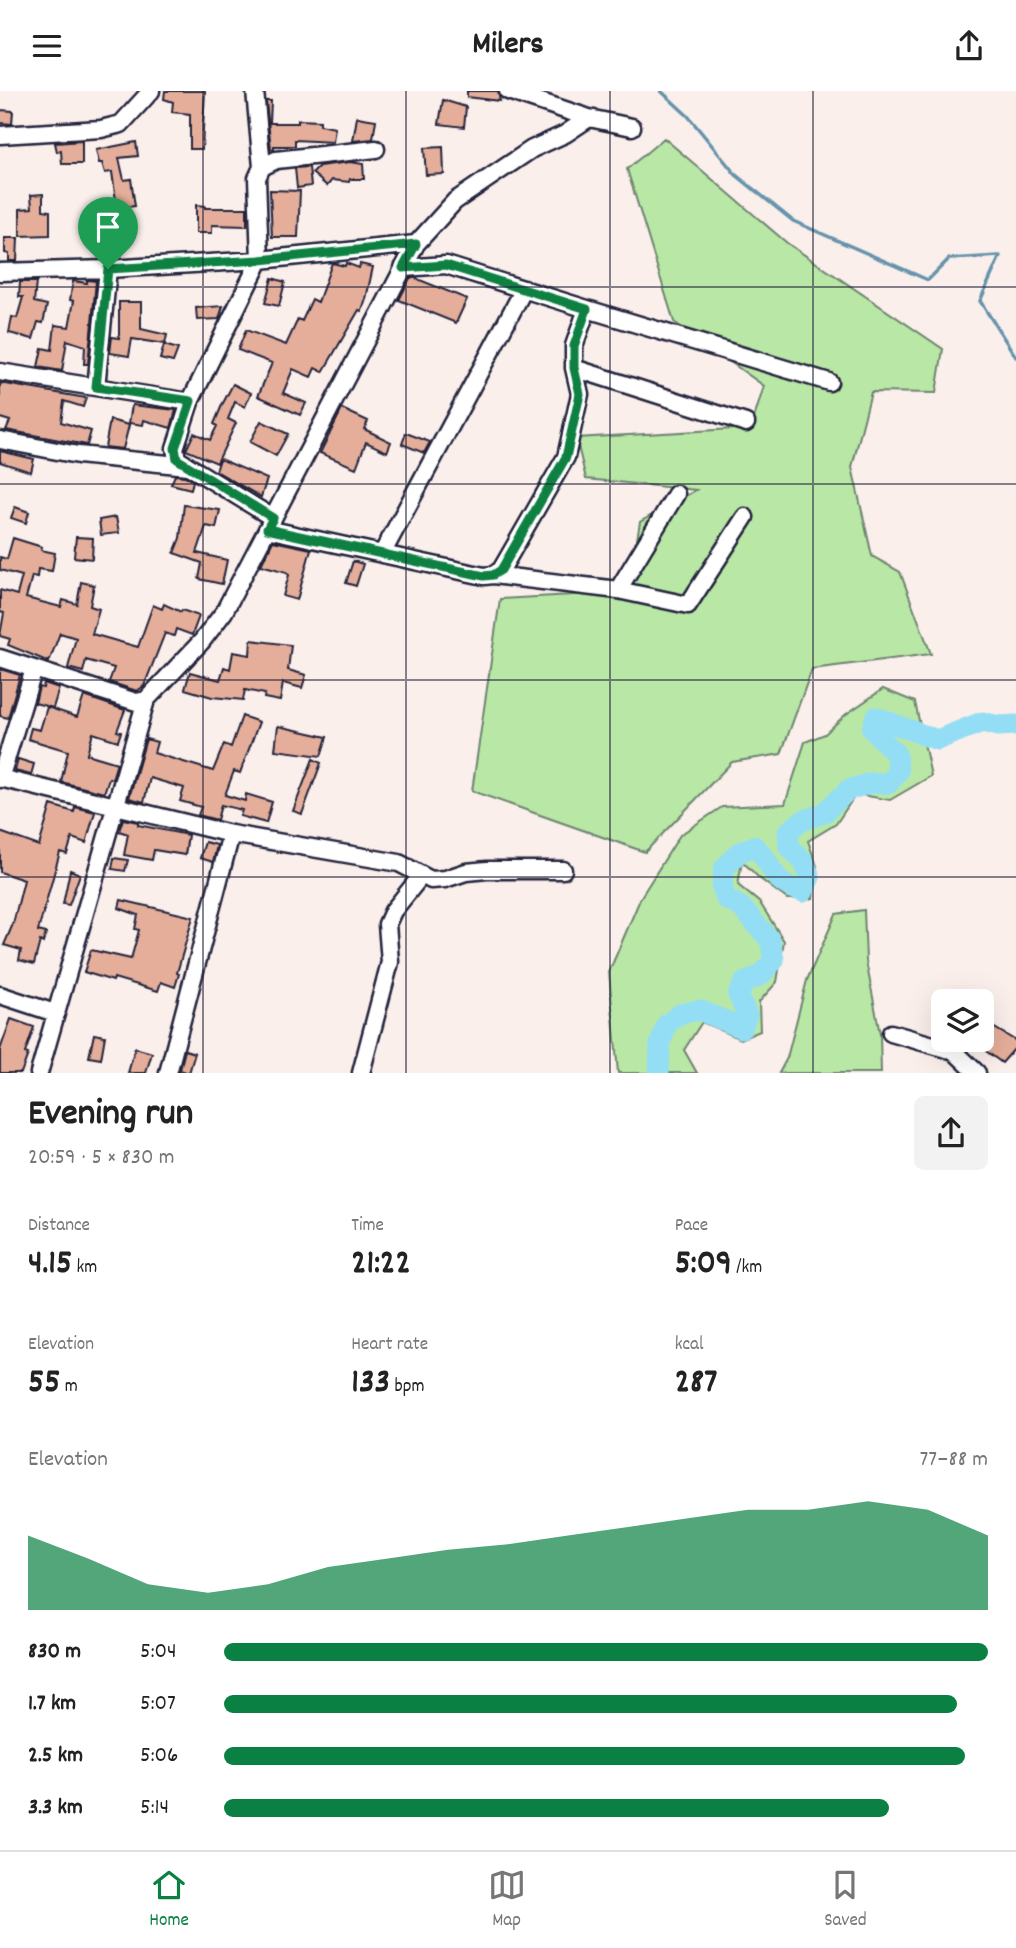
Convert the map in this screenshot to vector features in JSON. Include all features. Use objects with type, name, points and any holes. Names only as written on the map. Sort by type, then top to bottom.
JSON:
[{"type":"street","points":[[0,135],[101,129],[121,124],[151,91]]},
{"type":"street","points":[[255,91],[262,167],[257,178],[260,260],[191,401],[175,448],[177,459],[270,524],[382,554],[484,576],[618,590],[688,605],[745,517]]},
{"type":"street","points":[[508,91],[589,117],[632,127]]},
{"type":"street","points":[[39,1073],[146,700],[202,641],[224,612],[416,244],[455,201],[532,149],[565,134],[589,117]]},
{"type":"street","points":[[262,167],[276,160],[376,149]]},
{"type":"street","points":[[0,272],[260,260],[416,244]]},
{"type":"street","points":[[403,268],[446,265],[829,382]]},
{"type":"street","points":[[96,387],[108,269]]},
{"type":"street","points":[[382,554],[524,289]]},
{"type":"street","points":[[493,575],[501,570],[566,457],[580,394],[574,368],[574,346],[587,309]]},
{"type":"street","points":[[574,368],[746,423]]},
{"type":"street","points":[[0,372],[191,401]]},
{"type":"street","points":[[0,440],[78,455],[189,466]]},
{"type":"street","points":[[618,590],[676,493]]},
{"type":"street","points":[[0,659],[136,702],[146,700]]},
{"type":"street","points":[[34,669],[0,778],[231,834],[399,863],[431,880],[445,879],[466,871],[562,870]]},
{"type":"street","points":[[168,1073],[231,834]]},
{"type":"street","points":[[361,1073],[390,962],[387,924],[393,911],[421,876]]},
{"type":"street","points":[[0,995],[55,1013]]},
{"type":"street","points":[[891,1033],[954,1051],[977,1073]]},
{"type":"green space","points":[[664,138],[787,243],[943,349],[936,393],[871,392],[852,467],[872,556],[900,572],[931,654],[812,669],[781,754],[732,762],[645,852],[472,791],[500,599],[628,592],[640,522],[696,490],[586,479],[576,438],[751,428],[764,386],[674,322],[627,169]]},
{"type":"green space","points":[[883,689],[915,702],[931,776],[890,800],[856,794],[836,824],[808,841],[817,866],[813,899],[787,899],[742,861],[738,885],[760,903],[784,941],[777,982],[759,1002],[760,1031],[741,1039],[702,1022],[684,1050],[697,1073],[618,1073],[609,972],[641,897],[680,835],[722,807],[785,804],[805,742],[825,734],[845,715]]},
{"type":"green space","points":[[864,910],[866,961],[880,1034],[881,1073],[779,1073],[787,1058],[807,980],[836,914]]},
{"type":"building","points":[[165,91],[205,91],[202,149],[190,149],[190,114],[172,112],[173,102],[164,99]]},
{"type":"building","points":[[467,91],[498,91],[500,101],[467,97]]},
{"type":"building","points":[[443,100],[466,107],[464,127],[439,124]]},
{"type":"building","points":[[266,101],[271,101],[270,123],[320,121],[320,125],[335,128],[333,142],[295,140],[295,146],[274,146],[274,149],[271,149]]},
{"type":"building","points":[[0,110],[13,111],[12,124],[0,123]]},
{"type":"building","points":[[357,117],[376,120],[373,139],[353,141]]},
{"type":"building","points":[[82,141],[82,164],[62,164],[61,151],[57,152],[55,143]]},
{"type":"building","points":[[136,142],[138,156],[119,158],[124,180],[131,179],[135,206],[117,208],[112,172],[105,173],[96,150]]},
{"type":"building","points":[[443,147],[444,174],[426,175],[424,148]]},
{"type":"building","points":[[350,162],[363,164],[364,179],[350,179],[349,182],[332,180],[327,186],[312,173],[319,166]]},
{"type":"building","points":[[309,167],[311,186],[297,188],[295,168]]},
{"type":"building","points":[[270,190],[300,191],[298,237],[272,237]]},
{"type":"building","points":[[43,194],[43,210],[50,211],[50,235],[20,236],[20,209],[32,208],[31,195]]},
{"type":"building","points":[[196,205],[205,208],[247,208],[247,226],[212,225],[212,233],[196,233]]},
{"type":"building","points":[[94,208],[111,210],[110,227],[92,226]]},
{"type":"building","points":[[5,238],[18,238],[17,261],[9,261],[9,254],[5,253]]},
{"type":"building","points":[[332,263],[345,266],[346,263],[359,268],[360,264],[373,267],[362,311],[359,310],[323,372],[315,368],[311,377],[293,369],[283,393],[306,403],[300,415],[258,396],[272,363],[238,350],[246,330],[286,345],[298,319],[302,321],[312,299],[318,302]]},
{"type":"building","points":[[272,278],[285,282],[279,306],[265,303]]},
{"type":"building","points":[[410,278],[467,299],[456,323],[399,300]]},
{"type":"building","points":[[87,280],[96,281],[88,364],[84,364],[85,346],[67,340],[62,371],[38,367],[42,348],[52,350],[55,325],[69,327],[74,301],[70,300],[73,281],[87,283]]},
{"type":"building","points":[[20,282],[36,282],[34,302],[47,305],[43,323],[38,322],[33,339],[9,333],[12,317],[17,318],[23,297],[19,297]]},
{"type":"building","points":[[119,302],[141,302],[141,329],[167,335],[165,344],[132,339],[129,356],[110,353],[112,337],[119,338]]},
{"type":"building","points":[[223,306],[219,319],[197,320],[196,308]]},
{"type":"building","points":[[164,345],[178,349],[173,362],[160,359]]},
{"type":"building","points":[[0,383],[86,398],[83,407],[64,401],[61,422],[91,431],[87,445],[6,430],[10,421],[0,418]]},
{"type":"building","points":[[233,384],[251,393],[245,407],[235,402],[228,419],[236,423],[217,463],[186,450],[194,433],[210,440],[217,426],[214,424]]},
{"type":"building","points":[[132,405],[176,410],[171,428],[144,420],[143,425],[129,423]]},
{"type":"building","points":[[342,409],[368,421],[364,429],[391,442],[387,452],[366,442],[356,468],[320,453]]},
{"type":"building","points":[[110,420],[129,425],[123,449],[105,447]]},
{"type":"building","points":[[261,421],[288,434],[276,456],[250,442]]},
{"type":"building","points":[[406,433],[430,442],[424,453],[402,444]]},
{"type":"building","points":[[0,451],[34,459],[31,472],[0,462]]},
{"type":"building","points":[[220,459],[267,479],[261,497],[216,471]]},
{"type":"building","points":[[175,475],[185,476],[193,481],[191,489],[171,484]]},
{"type":"building","points":[[184,505],[220,510],[216,528],[206,526],[197,553],[227,560],[222,584],[199,579],[202,563],[174,553],[180,538]]},
{"type":"building","points":[[15,507],[29,512],[26,523],[11,518]]},
{"type":"building","points":[[116,517],[119,533],[101,535],[99,520]]},
{"type":"building","points":[[76,537],[93,538],[92,559],[74,557]]},
{"type":"building","points":[[13,538],[55,553],[52,571],[38,569],[37,577],[32,576],[26,598],[61,607],[63,600],[77,604],[81,582],[94,585],[90,606],[99,609],[92,634],[138,647],[153,605],[162,609],[164,604],[199,616],[192,635],[176,629],[174,636],[165,633],[144,686],[137,691],[109,682],[114,668],[86,660],[83,672],[68,668],[76,638],[60,633],[49,662],[8,645],[10,639],[0,636],[4,613],[0,612],[0,590],[17,595],[22,576],[0,570],[0,557],[7,559]]},
{"type":"building","points":[[273,541],[311,549],[297,600],[283,596],[289,575],[287,572],[261,565]]},
{"type":"building","points":[[353,561],[363,564],[356,586],[346,583]]},
{"type":"building","points":[[251,640],[291,645],[288,670],[306,675],[302,688],[283,683],[280,701],[264,698],[265,694],[245,690],[243,700],[212,697],[185,689],[190,672],[220,680],[224,667],[230,669],[233,652],[250,655]]},
{"type":"building","points":[[0,669],[20,675],[8,718],[0,716]]},
{"type":"building","points":[[44,683],[59,688],[53,708],[35,703],[39,687],[43,688]]},
{"type":"building","points":[[84,696],[125,710],[117,731],[121,732],[118,741],[93,733],[87,754],[117,763],[104,793],[61,782],[68,751],[28,739],[31,728],[40,730],[47,707],[77,717]]},
{"type":"building","points":[[242,716],[259,722],[240,773],[234,771],[225,795],[245,801],[246,794],[272,802],[266,823],[240,816],[242,810],[221,805],[217,820],[198,815],[201,807],[180,801],[184,788],[150,778],[144,802],[129,798],[146,739],[157,742],[154,753],[213,771],[224,744],[231,747]]},
{"type":"building","points":[[278,726],[327,737],[321,756],[275,750]]},
{"type":"building","points":[[18,759],[34,764],[31,775],[15,771]]},
{"type":"building","points":[[313,759],[321,763],[302,814],[293,811]]},
{"type":"building","points":[[51,805],[74,812],[75,807],[95,812],[86,843],[72,838],[67,854],[60,852],[38,931],[46,933],[43,943],[40,941],[34,964],[19,960],[21,950],[4,945],[13,924],[24,880],[0,872],[0,832],[39,846]]},
{"type":"building","points":[[123,819],[138,822],[138,825],[188,835],[185,855],[154,850],[152,860],[124,855],[128,834],[119,831]]},
{"type":"building","points":[[205,842],[217,845],[213,862],[200,858]]},
{"type":"building","points":[[114,858],[128,860],[125,871],[112,869]]},
{"type":"building","points":[[70,870],[80,874],[69,905],[63,904]]},
{"type":"building","points":[[121,900],[193,917],[175,987],[161,982],[158,991],[84,972],[91,950],[131,959],[139,930],[135,929],[138,915],[119,908]]},
{"type":"building","points":[[11,1019],[34,1027],[21,1073],[0,1073],[0,1050]]},
{"type":"building","points":[[994,1028],[1016,1041],[1016,1047],[1002,1063],[987,1052],[994,1052]]},
{"type":"building","points":[[94,1034],[105,1036],[101,1059],[89,1057]]},
{"type":"building","points":[[135,1048],[152,1053],[146,1073],[128,1073]]},
{"type":"building","points":[[185,1050],[195,1053],[189,1073],[180,1070]]},
{"type":"waterway","points":[[661,91],[688,116],[736,175],[793,221],[928,280],[949,259],[1000,256],[980,301],[1016,357]]},
{"type":"waterway","points":[[659,1073],[660,1044],[667,1024],[680,1014],[699,1010],[742,1028],[747,1015],[738,995],[744,983],[761,975],[774,960],[770,940],[741,907],[726,899],[722,887],[724,869],[738,853],[754,846],[783,883],[803,892],[810,877],[804,862],[789,847],[788,832],[802,821],[824,813],[848,790],[870,783],[889,783],[898,772],[896,754],[872,729],[876,717],[937,740],[982,722],[999,726],[1016,725]]},
{"type":"route","points":[[416,244],[403,268],[446,265],[587,309],[574,346],[574,368],[580,394],[566,457],[501,570],[493,575],[484,576],[267,529],[273,518],[175,456],[175,448],[191,401],[96,387],[108,269],[260,260],[416,244]]}]
